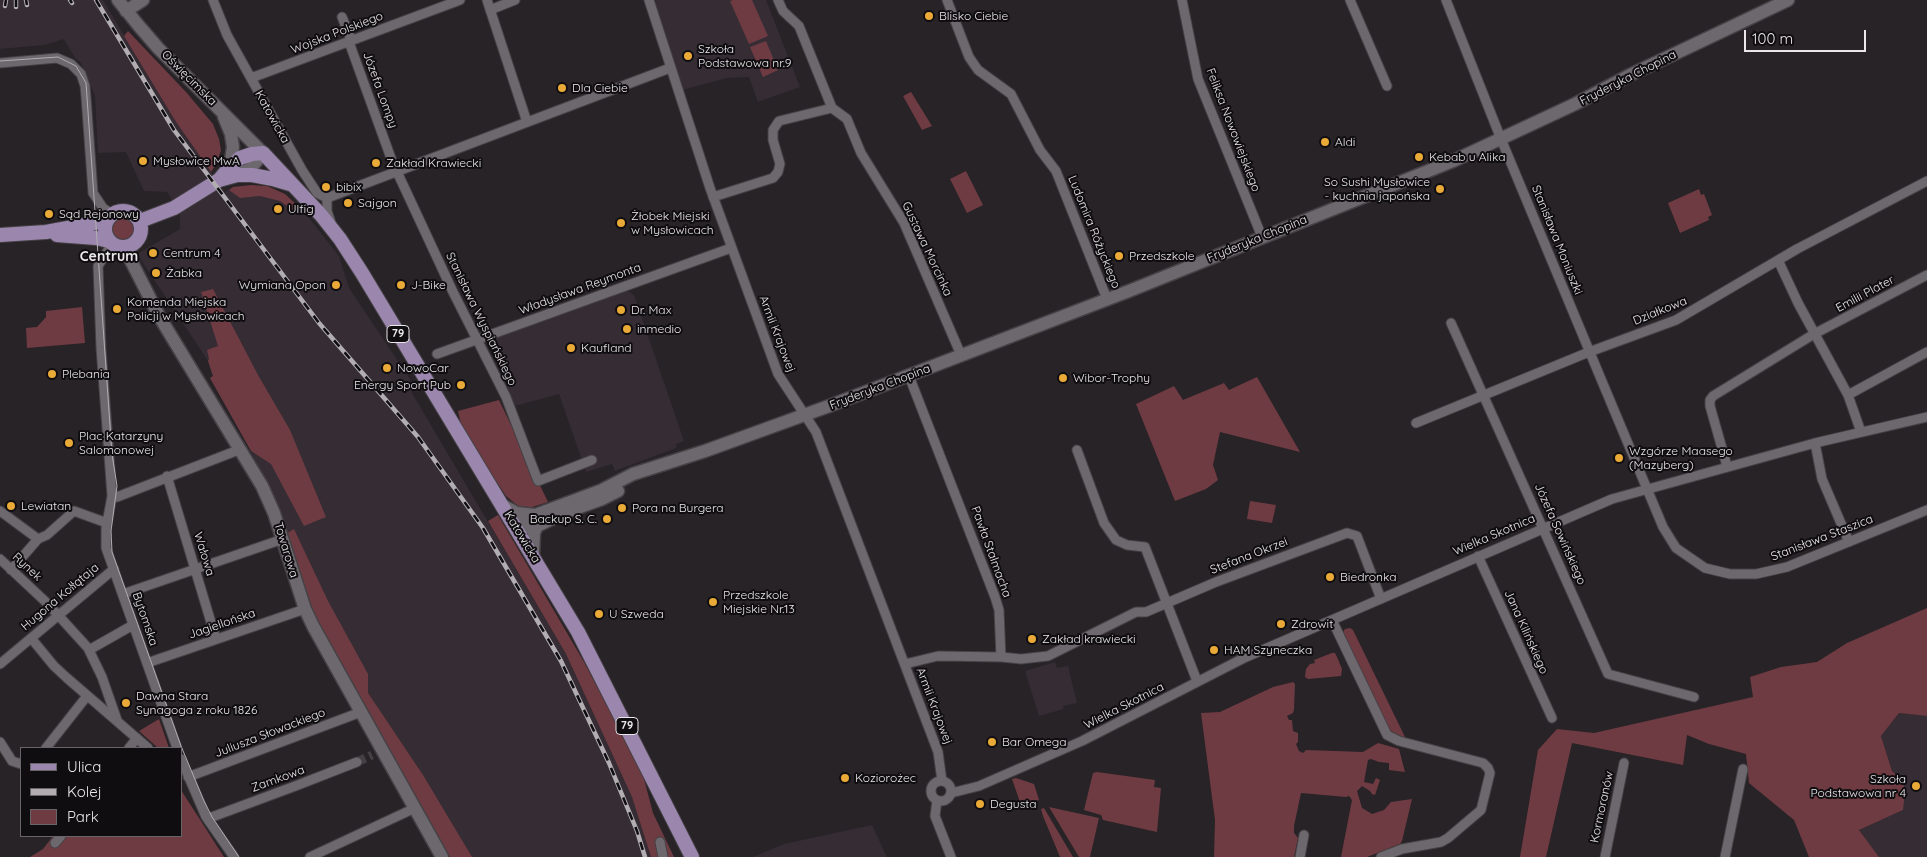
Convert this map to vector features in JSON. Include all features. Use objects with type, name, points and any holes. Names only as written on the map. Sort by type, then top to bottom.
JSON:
[{"type":"main road","points":[[140,222],[174,208],[219,180],[233,171],[240,158],[262,153]]},
{"type":"main road","name":"Katowicka","points":[[262,153],[333,228],[362,273],[533,556],[594,662],[692,857]]},
{"type":"main road","points":[[233,171],[294,185]]},
{"type":"main road","points":[[0,234],[46,232],[95,223],[119,210],[136,215],[140,222],[141,230],[139,238],[132,244],[115,244],[46,232]]},
{"type":"main road","points":[[110,215],[104,230],[115,244]]},
{"type":"street","name":"Oświęcimska","points":[[118,0],[158,48],[262,153]]},
{"type":"street","points":[[126,11],[143,0]]},
{"type":"street","name":"Katowicka","points":[[213,0],[227,35],[317,193],[327,198],[327,211],[333,228]]},
{"type":"street","name":"Wojska Polskiego","points":[[251,78],[460,0]]},
{"type":"street","points":[[487,0],[528,122]]},
{"type":"street","points":[[490,10],[515,0]]},
{"type":"street","name":"Armii Krajowej","points":[[648,0],[713,197],[778,374],[816,432],[938,752],[942,781]]},
{"type":"street","name":"Gustawa Morcinka","points":[[778,0],[782,10],[799,26],[832,108],[847,119],[861,153],[904,223],[961,356]]},
{"type":"street","name":"Ludomira Różyckiego","points":[[947,0],[969,57],[978,70],[1011,94],[1040,150],[1056,170],[1107,299]]},
{"type":"street","name":"Feliksa Nowowiejskiego","points":[[1182,0],[1198,79],[1262,237]]},
{"type":"street","points":[[1350,0],[1387,86]]},
{"type":"street","name":"Stanisława Moniuszki","points":[[1446,0],[1501,139],[1647,489]]},
{"type":"street","name":"Fryderyka Chopina","points":[[516,528],[602,490],[633,474],[656,468],[909,376],[1107,299],[1453,160],[1590,97],[1638,71],[1788,0]]},
{"type":"street","name":"Józefa Lompy","points":[[342,17],[350,37],[349,42],[397,170]]},
{"type":"street","points":[[0,63],[57,58],[71,64],[81,74],[85,86],[93,193],[110,215]]},
{"type":"street","points":[[327,198],[670,68]]},
{"type":"street","points":[[713,197],[773,178],[778,172],[780,164],[773,140],[773,130],[779,121],[832,108]]},
{"type":"street","points":[[221,110],[231,134],[233,171]]},
{"type":"street","name":"Stanisława Wyspiańskiego","points":[[397,170],[476,339],[506,397],[538,481],[592,460]]},
{"type":"street","name":"Działkowa","points":[[1416,423],[1590,352],[1683,317],[1778,260],[1927,182]]},
{"type":"street","name":"Towarowa","points":[[115,244],[262,486],[283,539],[305,609],[361,712],[378,753],[415,808],[442,857]]},
{"type":"street","name":"Bytomska","points":[[115,244],[98,266],[102,368],[112,496],[107,524],[106,548],[177,747]]},
{"type":"street","name":"Władysława Reymonta","points":[[437,354],[731,248]]},
{"type":"street","points":[[1778,260],[1814,334],[1848,395],[1860,432]]},
{"type":"street","name":"Emilii Plater","points":[[1727,466],[1710,406],[1710,400],[1719,391],[1814,334],[1927,275]]},
{"type":"street","name":"Józefa Sowińskiego","points":[[1451,323],[1608,674],[1694,697]]},
{"type":"street","points":[[1848,395],[1927,352]]},
{"type":"street","name":"Pawła Stalmacha","points":[[909,376],[995,597],[999,610],[1001,657]]},
{"type":"street","name":"Wielka Skotnica","points":[[951,793],[979,786],[1082,741],[1244,658],[1612,499],[1814,443],[1927,417]]},
{"type":"street","points":[[1814,443],[1822,479],[1848,542]]},
{"type":"street","points":[[112,496],[117,497],[167,476],[241,449]]},
{"type":"street","points":[[1077,450],[1104,523],[1116,540],[1127,545],[1145,547],[1168,602],[1197,681]]},
{"type":"street","name":"Fryderyka Chopina","points":[[536,520],[589,504],[620,490],[656,468]]},
{"type":"street","name":"Wałowa","points":[[167,476],[216,639]]},
{"type":"street","name":"Stanisława Staszica","points":[[1647,489],[1667,535],[1676,548],[1697,564],[1718,572],[1745,575],[1771,572],[1787,567],[1927,510]]},
{"type":"street","name":"Fryderyka Chopina","points":[[602,490],[611,492],[620,490]]},
{"type":"street","name":"Fryderyka Chopina","points":[[589,504],[597,498],[602,490]]},
{"type":"street","points":[[502,505],[536,520],[533,556]]},
{"type":"street","points":[[0,511],[38,538]]},
{"type":"street","points":[[11,570],[38,538],[47,535],[68,514],[74,511],[107,524]]},
{"type":"street","name":"Stefana Okrzei","points":[[1168,602],[1347,533],[1357,536],[1381,598]]},
{"type":"street","points":[[123,594],[283,539]]},
{"type":"street","name":"Jana Kilińskiego","points":[[1478,556],[1552,718]]},
{"type":"street","name":"Rynek","points":[[0,559],[58,614],[89,650],[102,677],[117,720]]},
{"type":"street","name":"Hugona Kołłątaja","points":[[0,664],[114,569]]},
{"type":"street","points":[[905,664],[938,656],[1021,659],[1048,656],[1136,612],[1146,612],[1168,602]]},
{"type":"street","name":"Jagiellońska","points":[[147,663],[305,609]]},
{"type":"street","points":[[1332,620],[1384,733],[1392,739],[1483,763],[1490,773],[1481,810],[1448,838],[1441,842],[1402,849],[1380,857]]},
{"type":"street","points":[[89,650],[133,625]]},
{"type":"street","points":[[31,638],[54,666],[147,747]]},
{"type":"street","points":[[47,747],[87,696]]},
{"type":"street","name":"Juliusza Słowackiego","points":[[184,777],[361,712]]},
{"type":"street","points":[[130,747],[137,738]]},
{"type":"street","points":[[0,742],[12,761],[20,764]]},
{"type":"street","name":"Zamkowa","points":[[206,817],[212,817],[281,792],[357,762]]},
{"type":"street","name":"Kormoranów","points":[[1605,857],[1624,762]]},
{"type":"street","points":[[1725,857],[1743,769]]},
{"type":"street","points":[[184,777],[206,817],[234,857]]},
{"type":"street","points":[[936,800],[944,801],[950,797],[950,785],[942,781],[935,783],[931,789],[936,800],[935,816],[951,857]]},
{"type":"street","points":[[310,857],[415,808]]},
{"type":"street","points":[[1300,857],[1304,834]]},
{"type":"street","points":[[660,842],[663,857]]},
{"type":"shaded area","points":[[0,0],[103,0],[176,122],[225,192],[233,187],[278,193],[299,205],[339,256],[349,288],[410,379],[412,393],[566,654],[632,797],[651,857],[450,857],[313,611],[283,522],[251,451],[210,378],[213,376],[208,361],[137,254],[180,229],[180,214],[167,192],[144,191],[126,152],[98,153],[95,96],[81,63],[75,58],[64,39],[45,45],[0,49]]},
{"type":"shaded area","points":[[657,0],[766,0],[800,87],[758,102],[749,77],[727,78],[682,90],[654,2]]},
{"type":"shaded area","points":[[626,290],[634,295],[684,441],[676,444],[676,448],[615,471],[612,464],[586,472],[559,394],[515,406],[490,340]]},
{"type":"shaded area","points":[[1055,662],[1057,668],[1068,666],[1077,703],[1063,706],[1064,709],[1039,716],[1025,671]]},
{"type":"shaded area","name":"Szkoła Podstawowa nr 4","points":[[1899,713],[1927,716],[1927,857],[1879,857],[1859,830],[1903,810],[1903,781],[1892,771],[1881,736]]},
{"type":"shaded area","points":[[872,825],[887,857],[753,857],[784,844]]},
{"type":"green space","points":[[752,0],[768,36],[749,44],[730,1]]},
{"type":"green space","points":[[128,31],[186,92],[213,124],[221,150],[217,163],[211,172],[176,122],[124,36]]},
{"type":"green space","points":[[766,41],[778,70],[763,77],[750,47]]},
{"type":"green space","points":[[911,92],[932,126],[922,130],[903,96]]},
{"type":"green space","points":[[966,171],[983,205],[967,213],[950,179]]},
{"type":"green space","points":[[267,186],[285,194],[301,209],[296,212],[280,201],[260,196],[240,198],[229,190],[233,187]]},
{"type":"green space","points":[[1699,189],[1701,195],[1704,194],[1712,215],[1708,217],[1709,220],[1680,233],[1668,203]]},
{"type":"green space","points":[[119,215],[134,217],[138,227],[134,238],[122,244],[115,242],[108,231],[108,224],[114,217]]},
{"type":"green space","points":[[213,289],[258,375],[290,430],[326,517],[304,526],[271,464],[251,451],[210,378],[213,376],[207,350],[218,346],[201,292]]},
{"type":"green space","points":[[82,307],[85,343],[27,348],[26,328],[37,327],[46,317],[46,311]]},
{"type":"green space","points":[[1257,377],[1300,452],[1220,432],[1213,465],[1218,480],[1206,489],[1175,501],[1136,404],[1174,386],[1183,400],[1224,383],[1229,390]]},
{"type":"green space","points":[[499,400],[548,502],[523,510],[506,496],[462,429],[458,411]]},
{"type":"green space","points":[[1250,501],[1276,505],[1272,523],[1247,519]]},
{"type":"green space","points":[[498,515],[584,662],[621,732],[644,779],[653,813],[674,857],[651,857],[632,797],[566,654],[488,521]]},
{"type":"green space","points":[[294,529],[328,601],[368,674],[368,693],[423,775],[472,857],[450,857],[347,678],[313,611],[287,533]]},
{"type":"green space","points":[[1927,608],[1927,716],[1899,713],[1881,736],[1892,771],[1903,781],[1905,791],[1903,810],[1859,830],[1879,857],[1809,857],[1794,820],[1749,783],[1746,754],[1709,744],[1687,735],[1683,765],[1572,743],[1546,857],[1520,857],[1538,750],[1557,729],[1594,733],[1753,697],[1750,677],[1781,667],[1817,662],[1847,643]]},
{"type":"green space","points":[[1350,628],[1353,630],[1405,737],[1401,738],[1388,731],[1344,637],[1343,632],[1345,629]]},
{"type":"green space","points":[[1335,653],[1342,669],[1341,676],[1308,679],[1305,677],[1306,669],[1310,664],[1315,663],[1314,660]]},
{"type":"green space","points":[[1293,682],[1295,684],[1294,709],[1293,713],[1287,716],[1289,720],[1292,720],[1293,731],[1298,733],[1298,742],[1296,744],[1299,751],[1303,753],[1306,750],[1363,752],[1378,743],[1399,749],[1405,772],[1389,770],[1389,763],[1368,760],[1364,782],[1373,784],[1376,778],[1380,780],[1375,795],[1362,786],[1357,791],[1362,808],[1372,814],[1384,810],[1391,802],[1412,799],[1400,844],[1367,857],[1341,857],[1352,800],[1349,796],[1301,793],[1294,826],[1294,833],[1298,838],[1294,857],[1214,857],[1215,820],[1201,713],[1220,712],[1273,687]]},
{"type":"green space","points":[[159,719],[169,747],[157,747],[139,731]]},
{"type":"green space","points":[[1093,773],[1155,780],[1154,787],[1161,788],[1157,832],[1103,820],[1101,815],[1084,810]]},
{"type":"green space","points":[[1016,778],[1034,784],[1039,800],[1021,805],[1012,779]]},
{"type":"green space","points":[[182,792],[224,857],[30,857],[43,849],[52,837],[182,837]]},
{"type":"green space","points":[[1049,807],[1099,818],[1090,857],[1079,857]]},
{"type":"green space","points":[[1044,808],[1073,857],[1060,857],[1043,816],[1041,809]]},
{"type":"tunnel","points":[[357,762],[372,755]]},
{"type":"tram line","points":[[0,61],[58,57],[76,66],[86,83],[112,454],[117,486],[111,531],[112,552],[181,747]]},
{"type":"tram line","points":[[182,748],[212,817],[239,857]]},
{"type":"railway","points":[[5,6],[6,0]]},
{"type":"railway","points":[[16,0],[16,7]]},
{"type":"railway","points":[[26,0],[27,5]]},
{"type":"railway","points":[[96,0],[174,130],[319,323],[418,437],[483,528],[561,661],[609,763],[637,831],[645,857]]},
{"type":"place","name":"Blisko Ciebie","points":[[929,16]]},
{"type":"place","name":"Szkoła Podstawowa nr.9","points":[[688,56]]},
{"type":"place","name":"Dla Ciebie","points":[[562,88]]},
{"type":"place","name":"Aldi","points":[[1325,142]]},
{"type":"place","name":"Kebab u Alika","points":[[1419,157]]},
{"type":"place","name":"Mysłowice MwA","points":[[143,161]]},
{"type":"place","name":"Zakład Krawiecki","points":[[376,163]]},
{"type":"place","name":"bibix","points":[[326,187]]},
{"type":"place","name":"So Sushi Mysłowice - kuchnia japońska","points":[[1440,189]]},
{"type":"place","name":"Sajgon","points":[[348,203]]},
{"type":"place","name":"Ulfig","points":[[278,209]]},
{"type":"place","name":"Sąd Rejonowy","points":[[49,214]]},
{"type":"place","name":"Żłobek Miejski w Mysłowicach","points":[[621,223]]},
{"type":"place","name":"Centrum 4","points":[[153,253]]},
{"type":"place","name":"Przedszkole","points":[[1119,256]]},
{"type":"place","name":"Żabka","points":[[156,273]]},
{"type":"place","name":"Wymiana Opon","points":[[336,285]]},
{"type":"place","name":"J-Bike","points":[[401,285]]},
{"type":"place","name":"Komenda Miejska Policji w Mysłowicach","points":[[117,309]]},
{"type":"place","name":"Dr. Max","points":[[621,310]]},
{"type":"place","name":"inmedio","points":[[627,329]]},
{"type":"place","name":"Kaufland","points":[[571,348]]},
{"type":"place","name":"NowoCar","points":[[387,368]]},
{"type":"place","name":"Plebania","points":[[52,374]]},
{"type":"place","name":"Wibor-Trophy","points":[[1063,378]]},
{"type":"place","name":"Energy Sport Pub","points":[[461,385]]},
{"type":"place","name":"Plac Katarzyny Salomonowej","points":[[69,443]]},
{"type":"place","name":"Wzgórze Maasego (Mazyberg)","points":[[1619,458]]},
{"type":"place","name":"Lewiatan","points":[[11,506]]},
{"type":"place","name":"Pora na Burgera","points":[[622,508]]},
{"type":"place","name":"Backup S. C.","points":[[607,519]]},
{"type":"place","name":"Biedronka","points":[[1330,577]]},
{"type":"place","name":"Przedszkole Miejskie Nr.13","points":[[713,602]]},
{"type":"place","name":"U Szweda","points":[[599,614]]},
{"type":"place","name":"Zdrowit","points":[[1281,624]]},
{"type":"place","name":"Zakład krawiecki","points":[[1032,639]]},
{"type":"place","name":"HAM Szyneczka","points":[[1214,650]]},
{"type":"place","name":"Dawna Stara Synagoga z roku 1826","points":[[126,703]]},
{"type":"place","name":"Bar Omega","points":[[992,742]]},
{"type":"place","name":"Koziorożec","points":[[845,778]]},
{"type":"place","name":"Szkoła Podstawowa nr 4","points":[[1916,786]]},
{"type":"place","name":"Degusta","points":[[980,804]]},
{"type":"district","name":"Centrum","points":[[109,257]]}]
